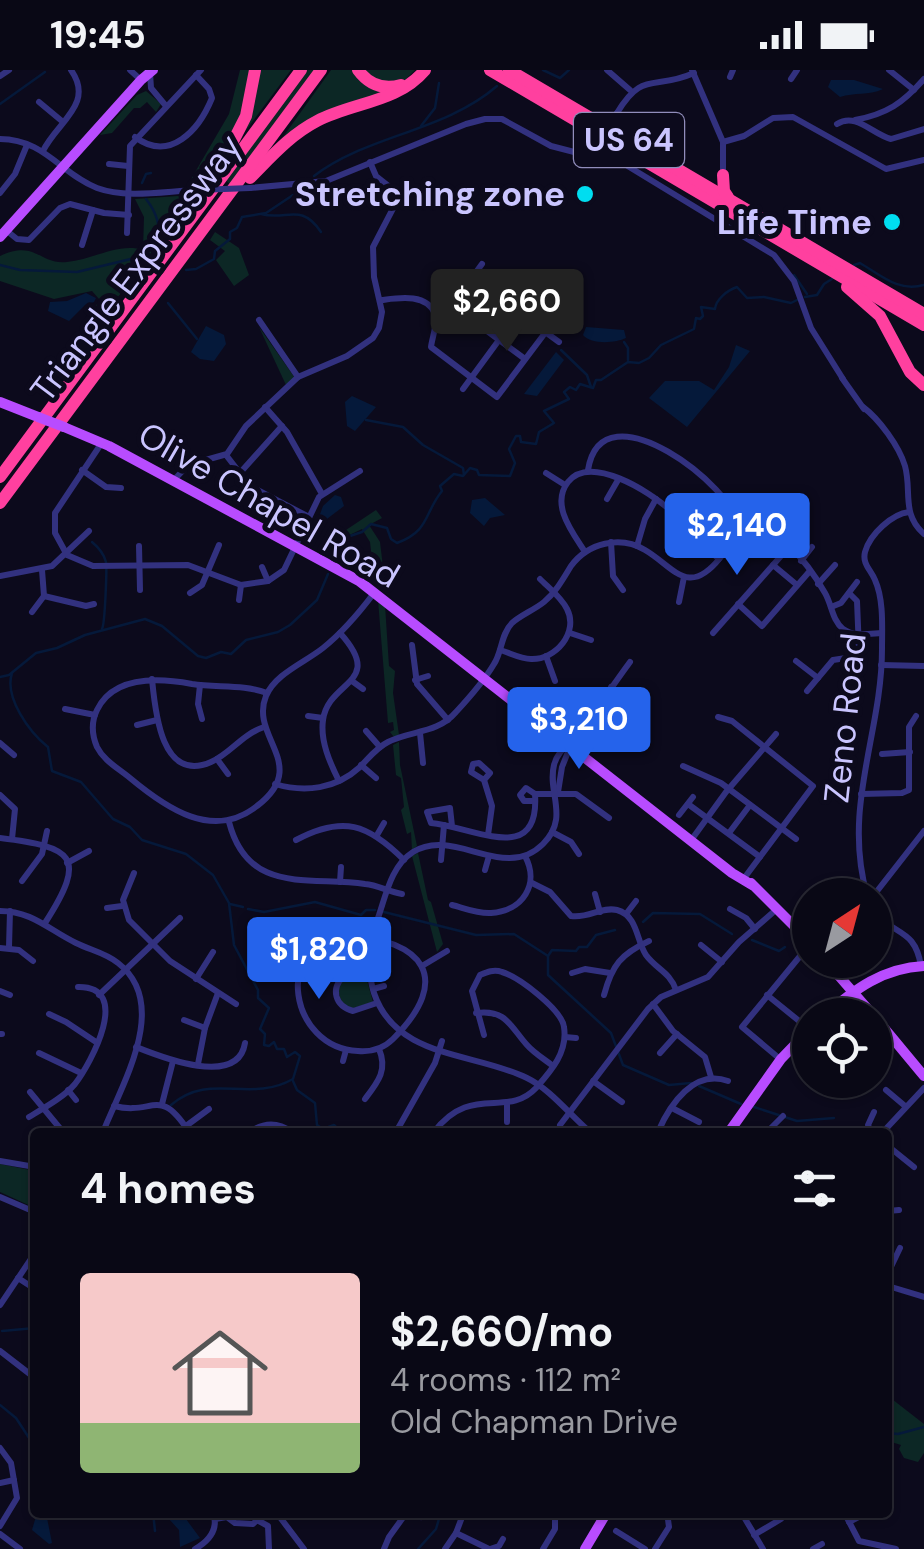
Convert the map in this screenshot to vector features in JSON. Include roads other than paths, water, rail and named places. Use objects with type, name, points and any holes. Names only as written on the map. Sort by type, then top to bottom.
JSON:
[{"type":"highway","points":[[219,169],[246,116],[255,70]]},
{"type":"highway","points":[[134,296],[171,236],[293,70]]},
{"type":"highway","name":"Triangle Expressway","points":[[0,476],[302,70]]},
{"type":"highway","name":"Triangle Expressway","points":[[0,503],[321,70]]},
{"type":"highway","points":[[250,183],[329,70]]},
{"type":"highway","points":[[358,70],[368,82],[388,88],[402,84],[421,70]]},
{"type":"highway","points":[[153,296],[183,266],[280,147],[307,126],[395,94],[421,70]]},
{"type":"highway","name":"US 64","points":[[490,70],[924,324]]},
{"type":"highway","name":"US 64","points":[[509,70],[924,314]]},
{"type":"highway","points":[[705,185],[715,185],[723,175]]},
{"type":"highway","points":[[723,175],[724,191],[734,202]]},
{"type":"highway","points":[[788,245],[875,310],[910,372],[924,385]]},
{"type":"main road","points":[[2,233],[148,73]]},
{"type":"main road","name":"Olive Chapel Road","points":[[0,402],[102,443],[374,592],[748,881],[792,923]]},
{"type":"main road","points":[[845,998],[884,974],[922,966]]},
{"type":"main road","points":[[842,978],[859,998]]},
{"type":"main road","points":[[892,1038],[924,1076]]},
{"type":"main road","points":[[732,1128],[792,1048]]},
{"type":"main road","points":[[585,1549],[603,1518]]},
{"type":"street","points":[[0,76],[9,70]]},
{"type":"street","points":[[43,151],[76,106],[80,90],[71,70]]},
{"type":"street","points":[[130,70],[148,73],[154,94],[166,106]]},
{"type":"street","points":[[792,79],[796,70]]},
{"type":"street","points":[[889,70],[914,90]]},
{"type":"street","points":[[610,71],[630,90]]},
{"type":"street","points":[[597,154],[630,90],[657,75],[679,78],[693,71],[722,142],[723,175]]},
{"type":"street","points":[[126,234],[129,149],[135,137],[198,73],[210,88],[212,98],[188,136],[179,144],[168,146],[145,144],[135,137]]},
{"type":"street","points":[[837,124],[846,119],[873,117],[901,104],[924,79]]},
{"type":"street","points":[[80,90],[90,90]]},
{"type":"street","points":[[131,91],[154,94]]},
{"type":"street","points":[[39,102],[63,122]]},
{"type":"street","points":[[722,142],[744,136],[769,120],[788,116],[807,122],[886,169],[924,160]]},
{"type":"street","points":[[866,127],[873,117]]},
{"type":"street","points":[[0,138],[43,151],[96,188],[129,193],[250,183],[318,183],[486,118],[502,120],[545,144],[597,154],[630,167],[774,255],[790,275],[810,324],[832,362],[893,442],[902,462],[909,512],[924,534]]},
{"type":"street","points":[[855,120],[891,139],[924,129]]},
{"type":"street","points":[[0,193],[15,174],[28,145]]},
{"type":"street","points":[[173,482],[186,466],[226,455],[265,407],[298,377],[368,344],[379,328],[382,300],[374,276],[373,246],[400,196],[376,176],[370,162]]},
{"type":"street","points":[[108,164],[128,166]]},
{"type":"street","points":[[2,233],[26,241],[66,205],[78,204],[129,216]]},
{"type":"street","points":[[82,246],[93,210]]},
{"type":"street","points":[[482,264],[452,305],[525,359]]},
{"type":"street","points":[[472,278],[558,342]]},
{"type":"street","points":[[510,306],[531,278]]},
{"type":"street","points":[[382,300],[416,298],[432,309],[436,319],[431,347],[497,397],[545,332]]},
{"type":"street","points":[[259,320],[298,377]]},
{"type":"street","points":[[463,389],[499,340]]},
{"type":"street","points":[[265,407],[282,426],[322,494]]},
{"type":"street","points":[[239,474],[282,426]]},
{"type":"street","points":[[275,784],[307,789],[339,781],[380,747],[448,720],[484,678],[512,624],[553,592],[585,552],[611,542],[638,546],[684,577],[704,574],[731,540],[736,520],[727,502],[698,474],[641,438],[622,435],[606,440],[592,456],[588,470]]},
{"type":"street","points":[[102,443],[59,502],[54,518],[56,538],[66,555],[88,566],[182,564],[241,585],[287,572],[322,494],[360,471]]},
{"type":"street","points":[[226,455],[250,486],[309,517]]},
{"type":"street","points":[[82,470],[106,487],[121,488]]},
{"type":"street","points":[[585,552],[563,513],[561,501],[566,485],[588,470],[656,499],[719,559]]},
{"type":"street","points":[[546,473],[566,485]]},
{"type":"street","points":[[607,499],[618,480]]},
{"type":"street","points":[[638,546],[645,519],[656,499]]},
{"type":"street","name":"Zeno Road","points":[[865,878],[860,863],[861,794],[881,665],[878,590],[865,554],[891,518],[909,512]]},
{"type":"street","points":[[736,520],[759,523],[781,540],[818,584],[838,625],[858,634],[881,633]]},
{"type":"street","points":[[781,540],[789,530]]},
{"type":"street","points":[[0,576],[14,567],[42,570],[66,555],[89,531]]},
{"type":"street","points":[[611,542],[613,576],[623,590]]},
{"type":"street","points":[[190,592],[200,588],[219,545]]},
{"type":"street","points":[[138,546],[140,590]]},
{"type":"street","points":[[800,561],[812,547]]},
{"type":"street","points":[[713,633],[788,548]]},
{"type":"street","points":[[773,564],[797,586]]},
{"type":"street","points":[[818,584],[835,565]]},
{"type":"street","points":[[262,568],[268,580]]},
{"type":"street","points":[[32,612],[44,596],[42,570]]},
{"type":"street","points":[[738,604],[762,626],[809,572]]},
{"type":"street","points":[[679,602],[684,577]]},
{"type":"street","points":[[500,650],[529,659],[546,656],[570,633],[568,610],[540,579]]},
{"type":"street","points":[[831,607],[841,604],[857,582]]},
{"type":"street","points":[[239,600],[241,585]]},
{"type":"street","points":[[267,693],[249,687],[152,680],[116,690],[104,700],[95,715],[94,735],[101,754],[166,806],[192,817],[229,822],[262,802],[275,784],[279,758],[264,726],[262,706],[267,693],[276,680],[340,633],[374,592]]},
{"type":"street","points":[[849,594],[857,601],[857,682]]},
{"type":"street","points":[[44,596],[86,606],[94,604]]},
{"type":"street","points":[[339,781],[327,752],[323,718],[330,702],[352,681],[357,670],[356,655],[340,633]]},
{"type":"street","points":[[570,633],[590,640]]},
{"type":"street","points":[[412,645],[416,680],[424,695],[448,720]]},
{"type":"street","points":[[546,656],[556,681]]},
{"type":"street","points":[[808,692],[836,658],[859,656]]},
{"type":"street","points":[[796,661],[818,678]]},
{"type":"street","points":[[586,1128],[538,1085],[521,1075],[420,1044],[400,1031],[378,1002],[369,971],[372,940],[388,890],[404,860],[421,848],[442,846],[504,859],[526,856],[542,846],[557,817],[554,764],[630,662]]},
{"type":"street","points":[[881,665],[924,666]]},
{"type":"street","points":[[416,680],[428,676]]},
{"type":"street","points":[[152,680],[164,744],[175,758],[195,765],[217,759],[244,735],[264,726]]},
{"type":"street","points":[[352,681],[363,688]]},
{"type":"street","points":[[200,685],[198,704],[202,719]]},
{"type":"street","points":[[612,687],[630,701]]},
{"type":"street","points":[[65,709],[95,715]]},
{"type":"street","points":[[308,716],[323,718]]},
{"type":"street","points":[[718,716],[732,721],[813,786],[760,857],[748,881]]},
{"type":"street","points":[[861,794],[908,792],[912,784],[910,727],[916,716]]},
{"type":"street","points":[[137,725],[157,720]]},
{"type":"street","points":[[366,730],[380,747]]},
{"type":"street","points":[[420,734],[423,764]]},
{"type":"street","points":[[692,839],[776,734]]},
{"type":"street","points":[[0,744],[14,755]]},
{"type":"street","points":[[882,754],[910,752]]},
{"type":"street","points":[[217,759],[228,774]]},
{"type":"street","points":[[361,766],[376,778]]},
{"type":"street","points":[[683,766],[729,788],[796,840]]},
{"type":"street","points":[[484,780],[492,806],[488,835]]},
{"type":"street","points":[[441,860],[448,825],[506,839],[526,832],[536,818],[535,797],[557,792],[581,796],[609,818]]},
{"type":"street","points":[[0,795],[10,801],[15,812],[12,840]]},
{"type":"street","points":[[680,815],[691,800],[708,818],[760,857]]},
{"type":"street","points":[[729,833],[750,805]]},
{"type":"street","points":[[229,822],[243,854],[269,874],[289,880],[368,884],[402,894]]},
{"type":"street","points":[[377,834],[384,823]]},
{"type":"street","points":[[296,840],[341,826],[359,828],[377,834],[404,860]]},
{"type":"street","points":[[22,881],[40,857],[48,831]]},
{"type":"street","points":[[884,878],[924,831]]},
{"type":"street","points":[[552,832],[571,842],[579,854]]},
{"type":"street","points":[[0,838],[45,844],[56,849],[68,863],[67,888],[45,923]]},
{"type":"street","points":[[68,863],[89,852]]},
{"type":"street","points":[[485,870],[489,856]]},
{"type":"street","points":[[452,904],[486,914],[499,912],[523,898],[532,883],[526,856]]},
{"type":"street","points":[[340,882],[341,867]]},
{"type":"street","points":[[134,874],[126,885],[122,906],[132,924],[170,961],[236,1004]]},
{"type":"street","points":[[532,883],[550,892],[566,919],[614,909],[626,914],[646,942],[648,957],[669,974],[676,990]]},
{"type":"street","points":[[595,894],[600,912]]},
{"type":"street","points":[[626,914],[636,900]]},
{"type":"street","points":[[107,908],[122,906]]},
{"type":"street","points":[[560,1125],[653,1004],[705,979],[778,908]]},
{"type":"street","points":[[730,909],[756,929]]},
{"type":"street","points":[[0,911],[45,923],[68,939],[112,958],[126,969],[138,988],[143,1005],[142,1027],[105,1128]]},
{"type":"street","points":[[10,911],[4,948],[24,952],[32,961]]},
{"type":"street","points":[[99,994],[180,918]]},
{"type":"street","points":[[892,925],[910,937],[922,966]]},
{"type":"street","points":[[338,936],[372,940],[406,948],[422,966],[424,1002],[379,1049],[346,1050],[319,1036],[302,1012],[298,978],[310,951],[338,936]]},
{"type":"street","points":[[297,938],[310,951]]},
{"type":"street","points":[[604,994],[610,973],[622,955],[646,942]]},
{"type":"street","points":[[701,945],[722,962]]},
{"type":"street","points":[[422,966],[447,951]]},
{"type":"street","points":[[196,979],[213,952]]},
{"type":"street","points":[[781,1059],[742,1027],[792,965]]},
{"type":"street","points":[[572,973],[592,969],[610,973]]},
{"type":"street","points":[[369,971],[344,976],[337,984],[336,995],[340,1004],[353,1011],[378,1002]]},
{"type":"street","points":[[438,1128],[461,1108],[522,1098],[553,1066],[563,1051],[565,1037],[562,1018],[556,1010],[502,972],[484,973],[475,982],[472,994],[484,1036]]},
{"type":"street","points":[[372,989],[384,986]]},
{"type":"street","points":[[29,1117],[68,1090],[81,1073],[107,1016],[99,994],[78,987]]},
{"type":"street","points":[[0,991],[10,995]]},
{"type":"street","points":[[198,1064],[205,1028],[218,993]]},
{"type":"street","points":[[767,995],[792,1015]]},
{"type":"street","points":[[653,1004],[676,1034],[706,1059],[712,1077]]},
{"type":"street","points":[[476,1013],[504,1016],[526,1044],[553,1066]]},
{"type":"street","points":[[48,1014],[96,1042]]},
{"type":"street","points":[[184,1020],[205,1028]]},
{"type":"street","points":[[660,1053],[676,1034]]},
{"type":"street","points":[[565,1037],[576,1038]]},
{"type":"street","points":[[398,1128],[442,1041]]},
{"type":"street","points":[[136,1047],[173,1060],[228,1065],[241,1056],[245,1043]]},
{"type":"street","points":[[365,1098],[382,1073],[379,1049]]},
{"type":"street","points":[[343,1061],[346,1050]]},
{"type":"street","points":[[39,1053],[81,1073]]},
{"type":"street","points":[[162,1104],[173,1060]]},
{"type":"street","points":[[660,1128],[691,1085],[712,1077],[728,1081]]},
{"type":"street","points":[[593,1082],[622,1102]]},
{"type":"street","points":[[887,1128],[924,1088]]},
{"type":"street","points":[[68,1090],[76,1100]]},
{"type":"street","points":[[30,1092],[59,1128]]},
{"type":"street","points":[[892,1095],[905,1106]]},
{"type":"street","points":[[456,1097],[461,1108]]},
{"type":"street","points":[[507,1102],[507,1122]]},
{"type":"street","points":[[114,1106],[162,1104],[173,1110],[186,1128]]},
{"type":"street","points":[[672,1108],[699,1122]]},
{"type":"street","points":[[189,1128],[209,1109]]},
{"type":"street","points":[[869,1128],[874,1112]]},
{"type":"street","points":[[771,1128],[783,1116]]},
{"type":"street","points":[[258,1128],[266,1124],[285,1128]]},
{"type":"street","points":[[892,1149],[914,1167]]},
{"type":"street","points":[[0,1161],[30,1166]]},
{"type":"street","points":[[0,1197],[30,1210]]},
{"type":"street","points":[[892,1211],[900,1210]]},
{"type":"street","points":[[892,1265],[900,1248]]},
{"type":"street","points":[[0,1306],[30,1261]]},
{"type":"street","points":[[18,1278],[30,1286]]},
{"type":"street","points":[[892,1287],[924,1297]]},
{"type":"street","points":[[0,1351],[30,1374]]},
{"type":"street","points":[[0,1448],[9,1458],[16,1502],[0,1531],[20,1549]]},
{"type":"street","points":[[0,1483],[14,1480]]},
{"type":"street","points":[[194,1549],[205,1544],[212,1534],[215,1518]]},
{"type":"street","points":[[229,1518],[231,1522],[253,1524],[256,1518]]},
{"type":"street","points":[[260,1518],[269,1528],[269,1549]]},
{"type":"street","points":[[281,1518],[304,1549]]},
{"type":"street","points":[[384,1549],[388,1537],[409,1518]]},
{"type":"street","points":[[445,1549],[462,1518]]},
{"type":"street","points":[[543,1549],[554,1532],[555,1518]]},
{"type":"street","points":[[656,1549],[670,1523],[669,1518]]},
{"type":"street","points":[[744,1518],[762,1549]]},
{"type":"street","points":[[847,1518],[862,1543],[896,1549]]},
{"type":"street","points":[[849,1522],[857,1518]]},
{"type":"street","points":[[754,1535],[781,1519]]},
{"type":"street","points":[[616,1531],[645,1549]]},
{"type":"street","points":[[456,1533],[490,1549],[499,1546],[503,1538]]},
{"type":"street","points":[[813,1549],[822,1544]]},
{"type":"water","points":[[831,80],[854,80],[883,89],[840,97],[828,87]]},
{"type":"water","points":[[86,293],[96,298],[94,302],[85,305],[69,321],[48,311],[50,302],[67,301]]},
{"type":"water","points":[[206,326],[224,335],[226,344],[214,361],[200,359],[191,352]]},
{"type":"water","points":[[586,327],[624,330],[626,338],[597,342],[583,335]]},
{"type":"water","points":[[736,345],[750,351],[687,427],[649,398],[665,381],[699,381],[714,390],[729,367]]},
{"type":"water","points":[[556,352],[564,360],[537,396],[524,394]]},
{"type":"water","points":[[352,396],[376,407],[355,431],[347,426],[345,402]]},
{"type":"water","points":[[335,495],[341,497],[344,506],[315,528],[323,506]]},
{"type":"water","points":[[485,498],[505,515],[490,518],[484,526],[470,513],[472,500]]},
{"type":"water","points":[[36,1518],[47,1518],[52,1543],[49,1544],[32,1530]]},
{"type":"water","points":[[185,1518],[200,1538],[180,1547],[179,1530],[169,1519]]},
{"type":"waterway","points":[[543,70],[560,78],[569,70]]},
{"type":"waterway","points":[[0,104],[45,72]]},
{"type":"waterway","points":[[421,126],[435,108],[439,83]]},
{"type":"waterway","points":[[314,176],[358,151],[454,114],[497,86]]},
{"type":"waterway","points":[[142,183],[146,174],[151,173]]},
{"type":"waterway","points":[[186,270],[214,259],[215,251],[230,239],[230,232],[242,217],[266,213],[296,193]]},
{"type":"waterway","points":[[137,257],[158,244],[157,220],[146,199]]},
{"type":"waterway","points":[[261,214],[300,215],[321,232]]},
{"type":"waterway","points":[[0,265],[20,270],[77,272],[135,258],[147,264]]},
{"type":"waterway","points":[[133,260],[139,272]]},
{"type":"waterway","points":[[854,265],[860,263],[898,285],[924,285]]},
{"type":"waterway","points":[[794,275],[807,294]]},
{"type":"waterway","points":[[805,297],[817,295],[835,277]]},
{"type":"waterway","points":[[333,560],[347,537],[371,524],[387,528],[397,543],[408,538],[425,521],[442,491],[440,486],[454,474],[463,476],[470,468],[479,475],[510,476],[515,463],[509,449],[516,436],[520,436],[521,442],[536,444],[539,432],[554,423],[544,411],[569,399],[564,392],[570,387],[576,390],[580,384],[593,388],[596,380],[628,362],[639,363],[649,358],[661,345],[694,329],[696,318],[703,316],[701,307],[715,309],[730,290],[737,287],[747,298],[791,303],[797,300]]},
{"type":"waterway","points":[[168,303],[197,339]]},
{"type":"waterway","points":[[624,342],[628,360]]},
{"type":"waterway","points":[[561,350],[587,375],[591,387]]},
{"type":"waterway","points":[[366,420],[403,427],[423,445],[463,468],[464,475]]},
{"type":"waterway","points":[[92,542],[106,562],[102,629]]},
{"type":"waterway","points":[[0,677],[9,675],[36,653],[145,619],[162,626],[198,656],[231,654],[246,640],[290,625],[317,600],[328,574]]},
{"type":"waterway","points":[[12,673],[15,703],[26,723],[48,747],[52,771],[81,782],[113,819],[130,827],[142,840],[186,854],[213,875],[229,903],[234,945],[258,990],[258,998],[269,1008],[260,1029],[265,1034],[264,1045],[274,1042],[287,1057],[295,1052],[300,1056],[293,1079],[277,1086],[200,1090],[171,1105]]},
{"type":"waterway","points":[[248,909],[264,912],[315,902],[361,915],[366,910],[375,910]]},
{"type":"waterway","points":[[230,904],[243,907]]},
{"type":"waterway","points":[[384,912],[476,935],[514,934],[548,956]]},
{"type":"waterway","points":[[643,922],[653,913],[700,914],[732,934]]},
{"type":"waterway","points":[[615,930],[596,935],[587,947],[576,951],[552,950],[548,956],[548,975],[611,1033],[623,1065],[669,1085],[691,1083]]},
{"type":"waterway","points":[[752,940],[779,951],[785,947]]},
{"type":"waterway","points":[[293,1081],[297,1090],[315,1103],[317,1125],[322,1128]]},
{"type":"waterway","points":[[699,1086],[741,1104]]},
{"type":"waterway","points":[[754,1107],[797,1121],[834,1118]]},
{"type":"waterway","points":[[326,1128],[337,1128]]},
{"type":"waterway","points":[[2,1331],[30,1328]]},
{"type":"waterway","points":[[0,1405],[16,1418],[30,1439]]},
{"type":"waterway","points":[[892,1433],[924,1427]]},
{"type":"waterway","points":[[154,1518],[155,1531]]},
{"type":"waterway","points":[[418,1549],[436,1529],[439,1518]]},
{"type":"place","name":"Stretching zone","points":[[585,194]]},
{"type":"place","name":"Life Time","points":[[892,222]]}]
